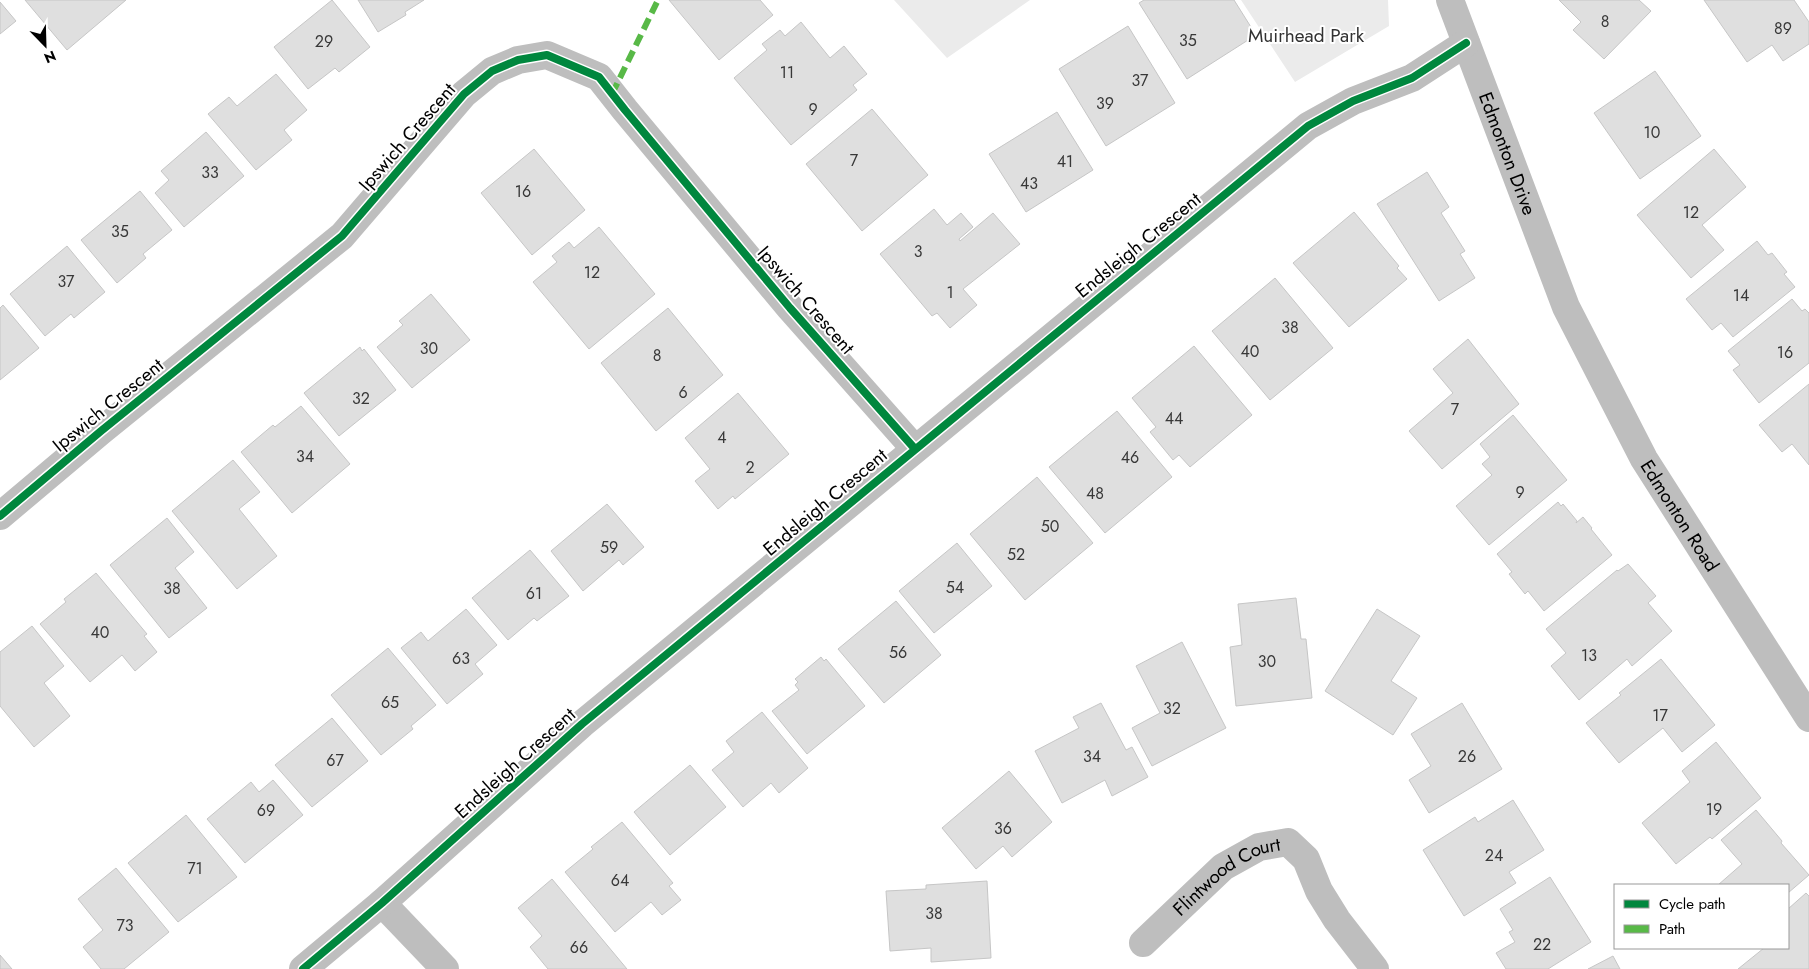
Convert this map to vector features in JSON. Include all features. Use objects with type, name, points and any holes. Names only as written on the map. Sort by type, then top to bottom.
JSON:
[{"type":"street","name":"Edmonton Drive","points":[[1450,0],[1566,307]]},
{"type":"street","name":"Endsleigh Crescent","points":[[303,969],[382,903],[582,724],[1308,126],[1353,101],[1412,78],[1466,43]]},
{"type":"street","name":"Ipswich Crescent","points":[[0,516],[342,236],[464,94],[492,71],[518,60],[547,55],[599,77],[790,308],[915,449]]},
{"type":"street","name":"Edmonton Road","points":[[1566,307],[1644,459],[1809,718]]},
{"type":"street","name":"Flintwood Court","points":[[1143,943],[1224,867],[1259,847],[1288,842],[1306,859],[1319,891],[1337,920],[1375,969]]},
{"type":"street","points":[[382,903],[445,969]]},
{"type":"green space","points":[[894,0],[1030,0],[947,58]]},
{"type":"green space","name":"Muirhead Park","points":[[1241,0],[1388,0],[1389,26],[1295,82]]},
{"type":"building","points":[[25,0],[126,0],[67,50]]},
{"type":"building","points":[[332,0],[370,47],[339,72],[335,68],[308,89],[274,47]]},
{"type":"building","points":[[358,0],[424,0],[405,12],[406,15],[378,32]]},
{"type":"building","points":[[669,0],[760,0],[773,15],[719,60]]},
{"type":"building","points":[[1144,0],[1234,0],[1256,35],[1187,79],[1139,3]]},
{"type":"building","points":[[1559,0],[1639,0],[1651,11],[1604,59],[1573,30],[1581,22]]},
{"type":"building","points":[[1704,0],[1794,0],[1809,22],[1809,44],[1783,61],[1772,45],[1747,62]]},
{"type":"building","points":[[0,2],[16,21],[0,34]]},
{"type":"building","points":[[801,22],[830,58],[844,46],[867,74],[853,85],[857,90],[791,145],[734,78],[767,50],[762,44],[780,30],[785,36]]},
{"type":"building","points":[[1128,26],[1175,103],[1106,146],[1059,69]]},
{"type":"building","points":[[1655,71],[1701,136],[1640,179],[1594,113]]},
{"type":"building","points":[[276,74],[307,110],[284,130],[292,140],[256,170],[208,114],[229,97],[237,106]]},
{"type":"building","points":[[872,109],[928,175],[862,231],[806,164]]},
{"type":"building","points":[[1057,112],[1093,170],[1026,212],[989,154]]},
{"type":"building","points":[[206,132],[244,176],[184,227],[155,193],[169,180],[161,171]]},
{"type":"building","points":[[534,149],[585,210],[532,255],[481,193]]},
{"type":"building","points":[[1714,149],[1746,187],[1702,225],[1724,250],[1691,278],[1637,215]]},
{"type":"building","points":[[1427,172],[1449,207],[1441,213],[1465,251],[1460,254],[1475,278],[1439,301],[1377,204]]},
{"type":"building","points":[[140,191],[172,230],[143,254],[146,258],[117,283],[81,240]]},
{"type":"building","points":[[934,209],[947,225],[961,213],[973,227],[959,239],[960,241],[993,213],[1020,244],[963,289],[977,305],[950,328],[937,313],[932,316],[880,254]]},
{"type":"building","points":[[1354,212],[1399,266],[1397,268],[1407,279],[1349,327],[1293,263]]},
{"type":"building","points":[[599,227],[655,294],[589,349],[533,282],[557,262],[552,256],[569,242],[574,248]]},
{"type":"building","points":[[1757,241],[1768,255],[1772,253],[1787,272],[1784,274],[1795,287],[1733,337],[1721,323],[1712,330],[1686,299]]},
{"type":"building","points":[[67,246],[105,292],[74,318],[71,314],[45,336],[10,294]]},
{"type":"building","points":[[1275,278],[1333,348],[1270,400],[1212,331]]},
{"type":"building","points":[[431,294],[470,340],[412,388],[377,347],[403,325],[399,321]]},
{"type":"building","points":[[1792,299],[1802,311],[1805,309],[1809,313],[1809,363],[1759,403],[1733,370],[1740,365],[1728,351]]},
{"type":"building","points":[[3,305],[39,348],[0,380],[0,308]]},
{"type":"building","points":[[668,308],[723,375],[656,431],[601,363]]},
{"type":"building","points":[[1468,339],[1519,404],[1442,469],[1409,431],[1453,393],[1433,369]]},
{"type":"building","points":[[1194,346],[1252,415],[1190,467],[1179,455],[1173,460],[1150,432],[1156,427],[1132,398]]},
{"type":"building","points":[[360,347],[362,351],[364,349],[396,390],[339,436],[304,393]]},
{"type":"building","points":[[1809,384],[1809,465],[1792,444],[1782,452],[1759,425]]},
{"type":"building","points":[[738,393],[789,454],[735,499],[733,496],[718,509],[695,481],[710,469],[685,438]]},
{"type":"building","points":[[301,406],[350,464],[292,513],[241,452],[273,425],[275,427]]},
{"type":"building","points":[[1117,411],[1172,477],[1105,533],[1049,467]]},
{"type":"building","points":[[1513,415],[1567,480],[1489,545],[1456,506],[1492,475],[1482,464],[1490,457],[1480,444]]},
{"type":"building","points":[[233,460],[260,492],[239,509],[277,556],[237,589],[172,511]]},
{"type":"building","points":[[1037,477],[1093,543],[1025,600],[970,534]]},
{"type":"building","points":[[1558,502],[1561,506],[1563,504],[1577,521],[1576,523],[1583,517],[1612,555],[1544,611],[1528,591],[1525,594],[1509,574],[1512,572],[1497,554]]},
{"type":"building","points":[[607,504],[644,547],[623,565],[619,560],[583,591],[551,551]]},
{"type":"building","points":[[167,518],[194,552],[175,568],[207,608],[169,638],[110,565]]},
{"type":"building","points":[[957,543],[992,586],[934,633],[899,591]]},
{"type":"building","points":[[530,550],[569,596],[537,621],[534,618],[508,640],[472,598]]},
{"type":"building","points":[[1628,564],[1656,596],[1648,603],[1672,631],[1632,666],[1627,659],[1579,700],[1551,666],[1566,653],[1546,629],[1617,570]]},
{"type":"building","points":[[96,573],[147,634],[144,636],[157,652],[135,671],[122,655],[90,682],[40,624],[66,602],[64,599]]},
{"type":"building","points":[[1296,598],[1301,639],[1306,639],[1312,698],[1236,706],[1230,647],[1242,645],[1238,604]]},
{"type":"building","points":[[896,601],[941,655],[884,703],[838,649]]},
{"type":"building","points":[[466,609],[497,645],[475,664],[483,674],[447,704],[401,648],[421,632],[428,641]]},
{"type":"building","points":[[1377,609],[1420,636],[1391,681],[1417,698],[1393,735],[1325,691]]},
{"type":"building","points":[[32,626],[64,666],[44,683],[70,716],[34,747],[0,706],[0,652]]},
{"type":"building","points":[[1182,642],[1226,728],[1152,766],[1132,728],[1160,713],[1136,666]]},
{"type":"building","points":[[388,648],[436,705],[411,726],[413,729],[381,755],[331,695]]},
{"type":"building","points":[[821,657],[824,661],[826,659],[865,706],[807,754],[772,711],[799,690],[795,685],[798,682],[795,679]]},
{"type":"building","points":[[1661,659],[1715,725],[1682,752],[1663,728],[1619,763],[1586,723]]},
{"type":"building","points":[[1101,703],[1126,750],[1132,747],[1148,777],[1112,796],[1105,780],[1062,803],[1035,751],[1079,728],[1073,717]]},
{"type":"building","points":[[1462,703],[1502,769],[1429,813],[1409,780],[1431,766],[1411,734]]},
{"type":"building","points":[[762,712],[808,768],[779,793],[771,783],[743,807],[712,770],[734,752],[726,741]]},
{"type":"building","points":[[332,718],[368,761],[312,807],[275,765]]},
{"type":"building","points":[[1716,742],[1761,798],[1712,839],[1710,837],[1676,864],[1642,823],[1690,782],[1682,771]]},
{"type":"building","points":[[690,765],[726,807],[670,855],[634,812]]},
{"type":"building","points":[[1009,771],[1052,822],[1012,857],[1003,846],[976,869],[942,828]]},
{"type":"building","points":[[273,780],[303,815],[245,863],[207,819],[251,782],[259,792]]},
{"type":"building","points":[[1513,800],[1544,850],[1509,872],[1516,883],[1464,916],[1423,850],[1475,817],[1478,822]]},
{"type":"building","points":[[1756,810],[1809,875],[1789,892],[1789,884],[1719,884],[1742,864],[1721,840]]},
{"type":"building","points":[[186,815],[237,877],[178,922],[128,863]]},
{"type":"building","points":[[622,822],[673,883],[669,886],[681,900],[662,915],[651,902],[615,932],[565,872],[593,849],[591,847]]},
{"type":"building","points":[[116,868],[169,932],[124,969],[101,969],[83,947],[103,930],[78,899]]},
{"type":"building","points":[[1550,877],[1591,942],[1548,969],[1506,969],[1496,953],[1515,942],[1509,932],[1513,930],[1500,909]]},
{"type":"building","points":[[552,879],[627,969],[548,969],[530,947],[542,936],[518,908]]},
{"type":"building","points":[[987,881],[991,958],[931,962],[931,948],[890,951],[886,891],[926,889],[926,885]]},
{"type":"building","points":[[1806,893],[1809,896],[1809,969],[1738,969],[1763,949],[1789,949],[1789,908]]},
{"type":"building","points":[[0,955],[12,969],[0,969]]},
{"type":"building","points":[[1613,956],[1620,969],[1588,969]]},
{"type":"marked path","points":[[612,94],[658,0]]},
{"type":"cycle path","points":[[303,969],[382,903],[582,724],[1308,126],[1353,101],[1412,78],[1466,43]]},
{"type":"cycle path","points":[[0,516],[101,431],[342,236],[464,94],[492,71],[518,60],[547,55],[599,77],[790,308],[915,449]]}]
